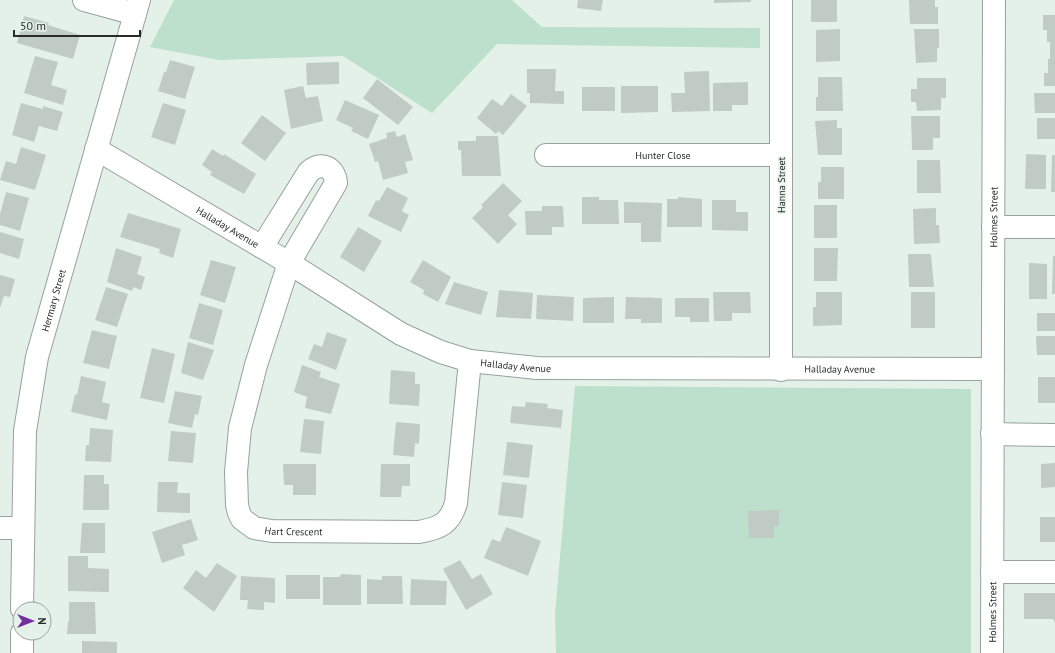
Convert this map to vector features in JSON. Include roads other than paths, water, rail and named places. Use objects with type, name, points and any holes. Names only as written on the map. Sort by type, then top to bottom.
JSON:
[{"type":"street","points":[[84,0],[137,7]]},
{"type":"street","name":"Hanna Street","points":[[781,0],[781,370]]},
{"type":"street","name":"Holmes Street","points":[[992,653],[994,0]]},
{"type":"street","name":"Hermary Street","points":[[22,601],[25,431],[37,357],[137,7]]},
{"type":"street","name":"Halladay Avenue","points":[[96,149],[289,263],[400,334],[441,352],[470,361],[537,368],[781,370],[993,369]]},
{"type":"street","name":"Hunter Close","points":[[546,155],[781,155]]},
{"type":"street","name":"Hart Crescent","points":[[262,247],[308,173],[316,166],[329,168],[336,176],[336,183],[289,263],[256,366],[240,428],[236,472],[237,505],[242,519],[254,528],[272,531],[419,532],[444,524],[453,513],[456,503],[470,361]]},
{"type":"street","points":[[993,227],[1055,227]]},
{"type":"street","points":[[992,434],[1055,435]]},
{"type":"street","points":[[0,528],[23,528]]},
{"type":"street","name":"Holmes Street","points":[[992,572],[1055,572]]},
{"type":"street","points":[[22,641],[22,653]]}]
